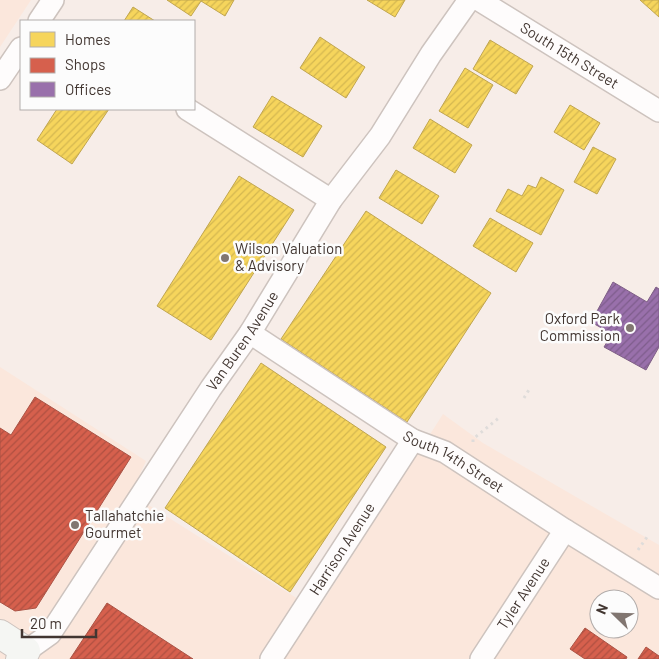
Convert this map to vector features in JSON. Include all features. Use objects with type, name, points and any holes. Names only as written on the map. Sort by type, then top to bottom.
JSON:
[{"type":"street","points":[[41,20],[53,0]]},
{"type":"street","name":"Van Buren Avenue","points":[[23,655],[50,634],[211,388],[250,333],[331,200],[380,136],[469,0]]},
{"type":"street","name":"South 15th Street","points":[[479,0],[659,111]]},
{"type":"street","points":[[0,79],[20,49]]},
{"type":"street","points":[[189,110],[331,200]]},
{"type":"street","name":"South 14th Street","points":[[250,333],[413,440],[445,452],[659,588]]},
{"type":"street","name":"Harrison Avenue","points":[[271,659],[413,440]]},
{"type":"street","name":"Tyler Avenue","points":[[481,659],[565,530]]},
{"type":"street","points":[[0,634],[23,655]]},
{"type":"path","points":[[524,398],[530,388]]},
{"type":"path","points":[[474,445],[473,439],[500,417]]},
{"type":"path","points":[[635,555],[647,537]]},
{"type":"shaded area","points":[[0,0],[31,0],[0,47]]},
{"type":"shaded area","points":[[0,367],[146,461],[131,494],[317,611],[443,414],[483,443],[659,545],[659,659],[0,659]]},
{"type":"building: Homes","points":[[167,0],[234,0],[225,16],[201,1],[191,16]]},
{"type":"building: Homes","points":[[367,0],[405,0],[395,17]]},
{"type":"building: Homes","points":[[640,0],[659,0],[659,17]]},
{"type":"building: Homes","points":[[133,7],[153,20],[125,20]]},
{"type":"building: Homes","points":[[320,37],[365,67],[346,98],[300,68]]},
{"type":"building: Homes","points":[[490,40],[533,66],[516,94],[473,69]]},
{"type":"building: Homes","points":[[465,68],[493,85],[468,128],[439,111]]},
{"type":"building: Homes","points":[[272,96],[322,126],[303,157],[253,127]]},
{"type":"building: Homes","points":[[570,105],[600,123],[584,150],[554,132]]},
{"type":"building: Homes","points":[[56,110],[108,110],[72,164],[37,140]]},
{"type":"building: Homes","points":[[430,119],[472,145],[455,173],[413,148]]},
{"type":"building: Homes","points":[[593,147],[616,159],[597,194],[574,182]]},
{"type":"building: Homes","points":[[396,170],[439,196],[422,224],[379,198]]},
{"type":"building: Homes","name":"Wilson Valuation & Advisory","points":[[239,176],[294,210],[211,340],[157,306]]},
{"type":"building: Homes","points":[[541,177],[564,190],[541,235],[496,211],[508,189],[522,196],[528,185],[536,188]]},
{"type":"building: Homes","points":[[366,211],[491,293],[407,422],[281,339]]},
{"type":"building: Homes","points":[[490,218],[533,243],[516,272],[473,246]]},
{"type":"building: Homes","points":[[261,363],[386,447],[290,592],[165,508]]},
{"type":"building: Shops","points":[[35,397],[131,457],[36,608],[15,611],[0,602],[0,428],[11,435]]},
{"type":"building: Shops","points":[[107,603],[193,659],[70,659]]},
{"type":"building: Shops","points":[[585,628],[589,631],[589,639],[601,639],[627,657],[626,659],[585,659],[570,649]]},
{"type":"building: Shops","points":[[646,647],[659,656],[659,659],[638,659]]},
{"type":"building: Offices","name":"Oxford Park Commission","points":[[613,282],[647,302],[656,287],[659,289],[659,347],[646,370],[604,347],[612,334],[591,322]]},
{"type":"place","name":"Wilson Valuation & Advisory","points":[[225,258]]},
{"type":"place","name":"Oxford Park Commission","points":[[630,328]]},
{"type":"place","name":"Tallahatchie Gourmet","points":[[75,525]]}]
